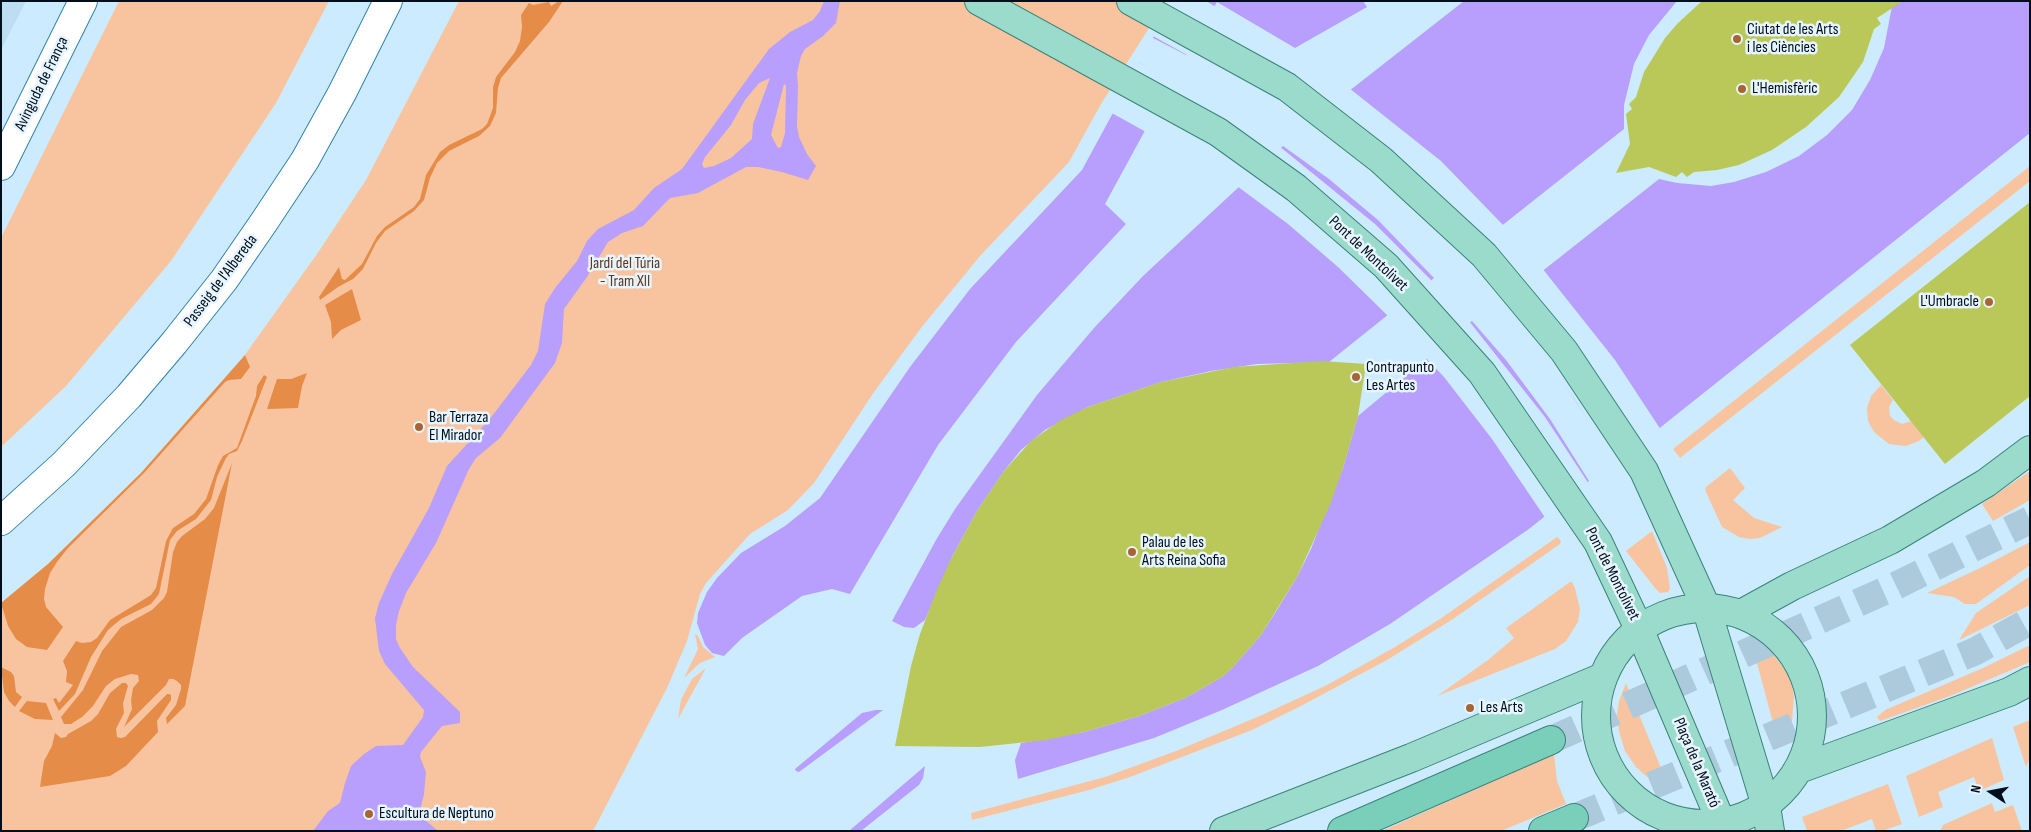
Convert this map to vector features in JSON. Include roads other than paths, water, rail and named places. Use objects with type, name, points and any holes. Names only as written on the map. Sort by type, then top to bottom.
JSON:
[{"type":"highway","points":[[1342,831],[1551,740]]},
{"type":"highway","points":[[1543,831],[1574,818]]},
{"type":"main road","name":"Avinguda de França","points":[[1,166],[83,1]]},
{"type":"main road","name":"Passeig de l'Albereda","points":[[1,521],[64,464],[129,396],[224,280],[304,160],[342,93],[388,1]]},
{"type":"main road","name":"Pont de Montolivet","points":[[979,1],[1218,132],[1296,188],[1386,266],[1482,373],[1598,542],[1639,629]]},
{"type":"main road","points":[[1131,1],[1287,87],[1382,160],[1484,255],[1564,351],[1644,471],[1706,607],[1768,818]]},
{"type":"main road","points":[[1741,614],[1792,586],[1890,540],[1986,483],[2030,450]]},
{"type":"main road","name":"Plaça de la Marató","points":[[1688,608],[1724,609],[1741,614],[1762,624],[1780,639],[1795,657],[1806,678],[1812,701],[1812,724],[1808,748],[1799,770],[1779,796],[1768,818],[1745,817],[1724,827],[1703,825],[1672,827],[1664,818],[1645,808],[1628,794],[1608,766],[1598,740],[1596,718],[1597,697],[1603,677],[1618,650],[1639,629],[1654,619],[1688,608]]},
{"type":"main road","name":"Plaça de la Marató","points":[[1639,629],[1724,827]]},
{"type":"main road","points":[[1224,831],[1411,758],[1603,677]]},
{"type":"main road","points":[[1799,770],[2009,692],[2030,680]]},
{"type":"tunnel","points":[[1551,740],[1891,588],[2030,520]]},
{"type":"tunnel","points":[[1574,818],[1976,651],[2030,621]]},
{"type":"place","name":"Ciutat de les Arts i les Ciències","points":[[1737,39]]},
{"type":"place","name":"L'Hemisfèric","points":[[1742,89]]},
{"type":"place","name":"L'Umbracle","points":[[1989,302]]},
{"type":"place","name":"Contrapunto Les Artes","points":[[1356,377]]},
{"type":"place","name":"Bar Terraza El Mirador","points":[[419,427]]},
{"type":"place","name":"Palau de les Arts Reina Sofia","points":[[1132,552]]},
{"type":"place","name":"Les Arts","points":[[1470,708]]},
{"type":"place","name":"Escultura de Neptuno","points":[[369,814]]},
{"type":"park label","name":"Jardí del Túria - Tram XII","points":[[625,273]]}]
